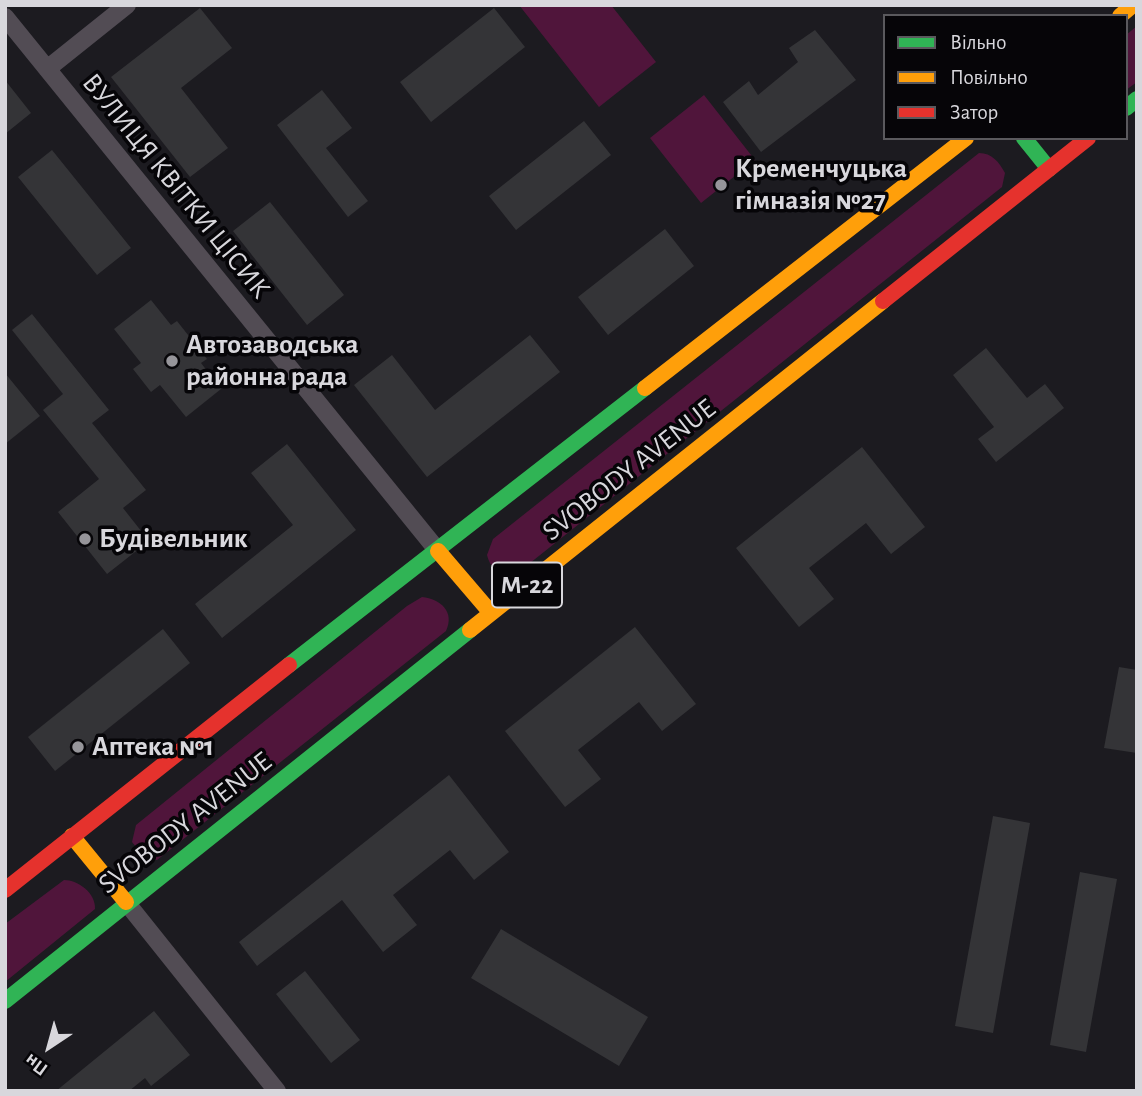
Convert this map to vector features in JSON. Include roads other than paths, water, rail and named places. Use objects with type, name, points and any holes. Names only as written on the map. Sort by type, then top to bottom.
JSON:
[{"type":"highway","name":"SVOBODY AVENUE","points":[[5,890],[243,698],[438,551],[963,140]]},
{"type":"highway","points":[[1026,140],[1049,169]]},
{"type":"highway","name":"SVOBODY AVENUE","points":[[5,1001],[1085,140]]},
{"type":"highway","points":[[438,551],[491,613]]},
{"type":"highway","points":[[72,836],[127,902]]},
{"type":"street","points":[[47,69],[127,5]]},
{"type":"street","name":"ВУЛИЦЯ КВІТКИ ЦІСИК","points":[[5,17],[438,551]]},
{"type":"street","points":[[127,902],[277,1091]]},
{"type":"place","name":"Кременчуцька гімназія №27","points":[[721,185]]},
{"type":"place","name":"Автозаводська районна рада","points":[[172,361]]},
{"type":"place","name":"Будівельник","points":[[85,539]]},
{"type":"place","name":"Аптека №1","points":[[78,747]]}]
